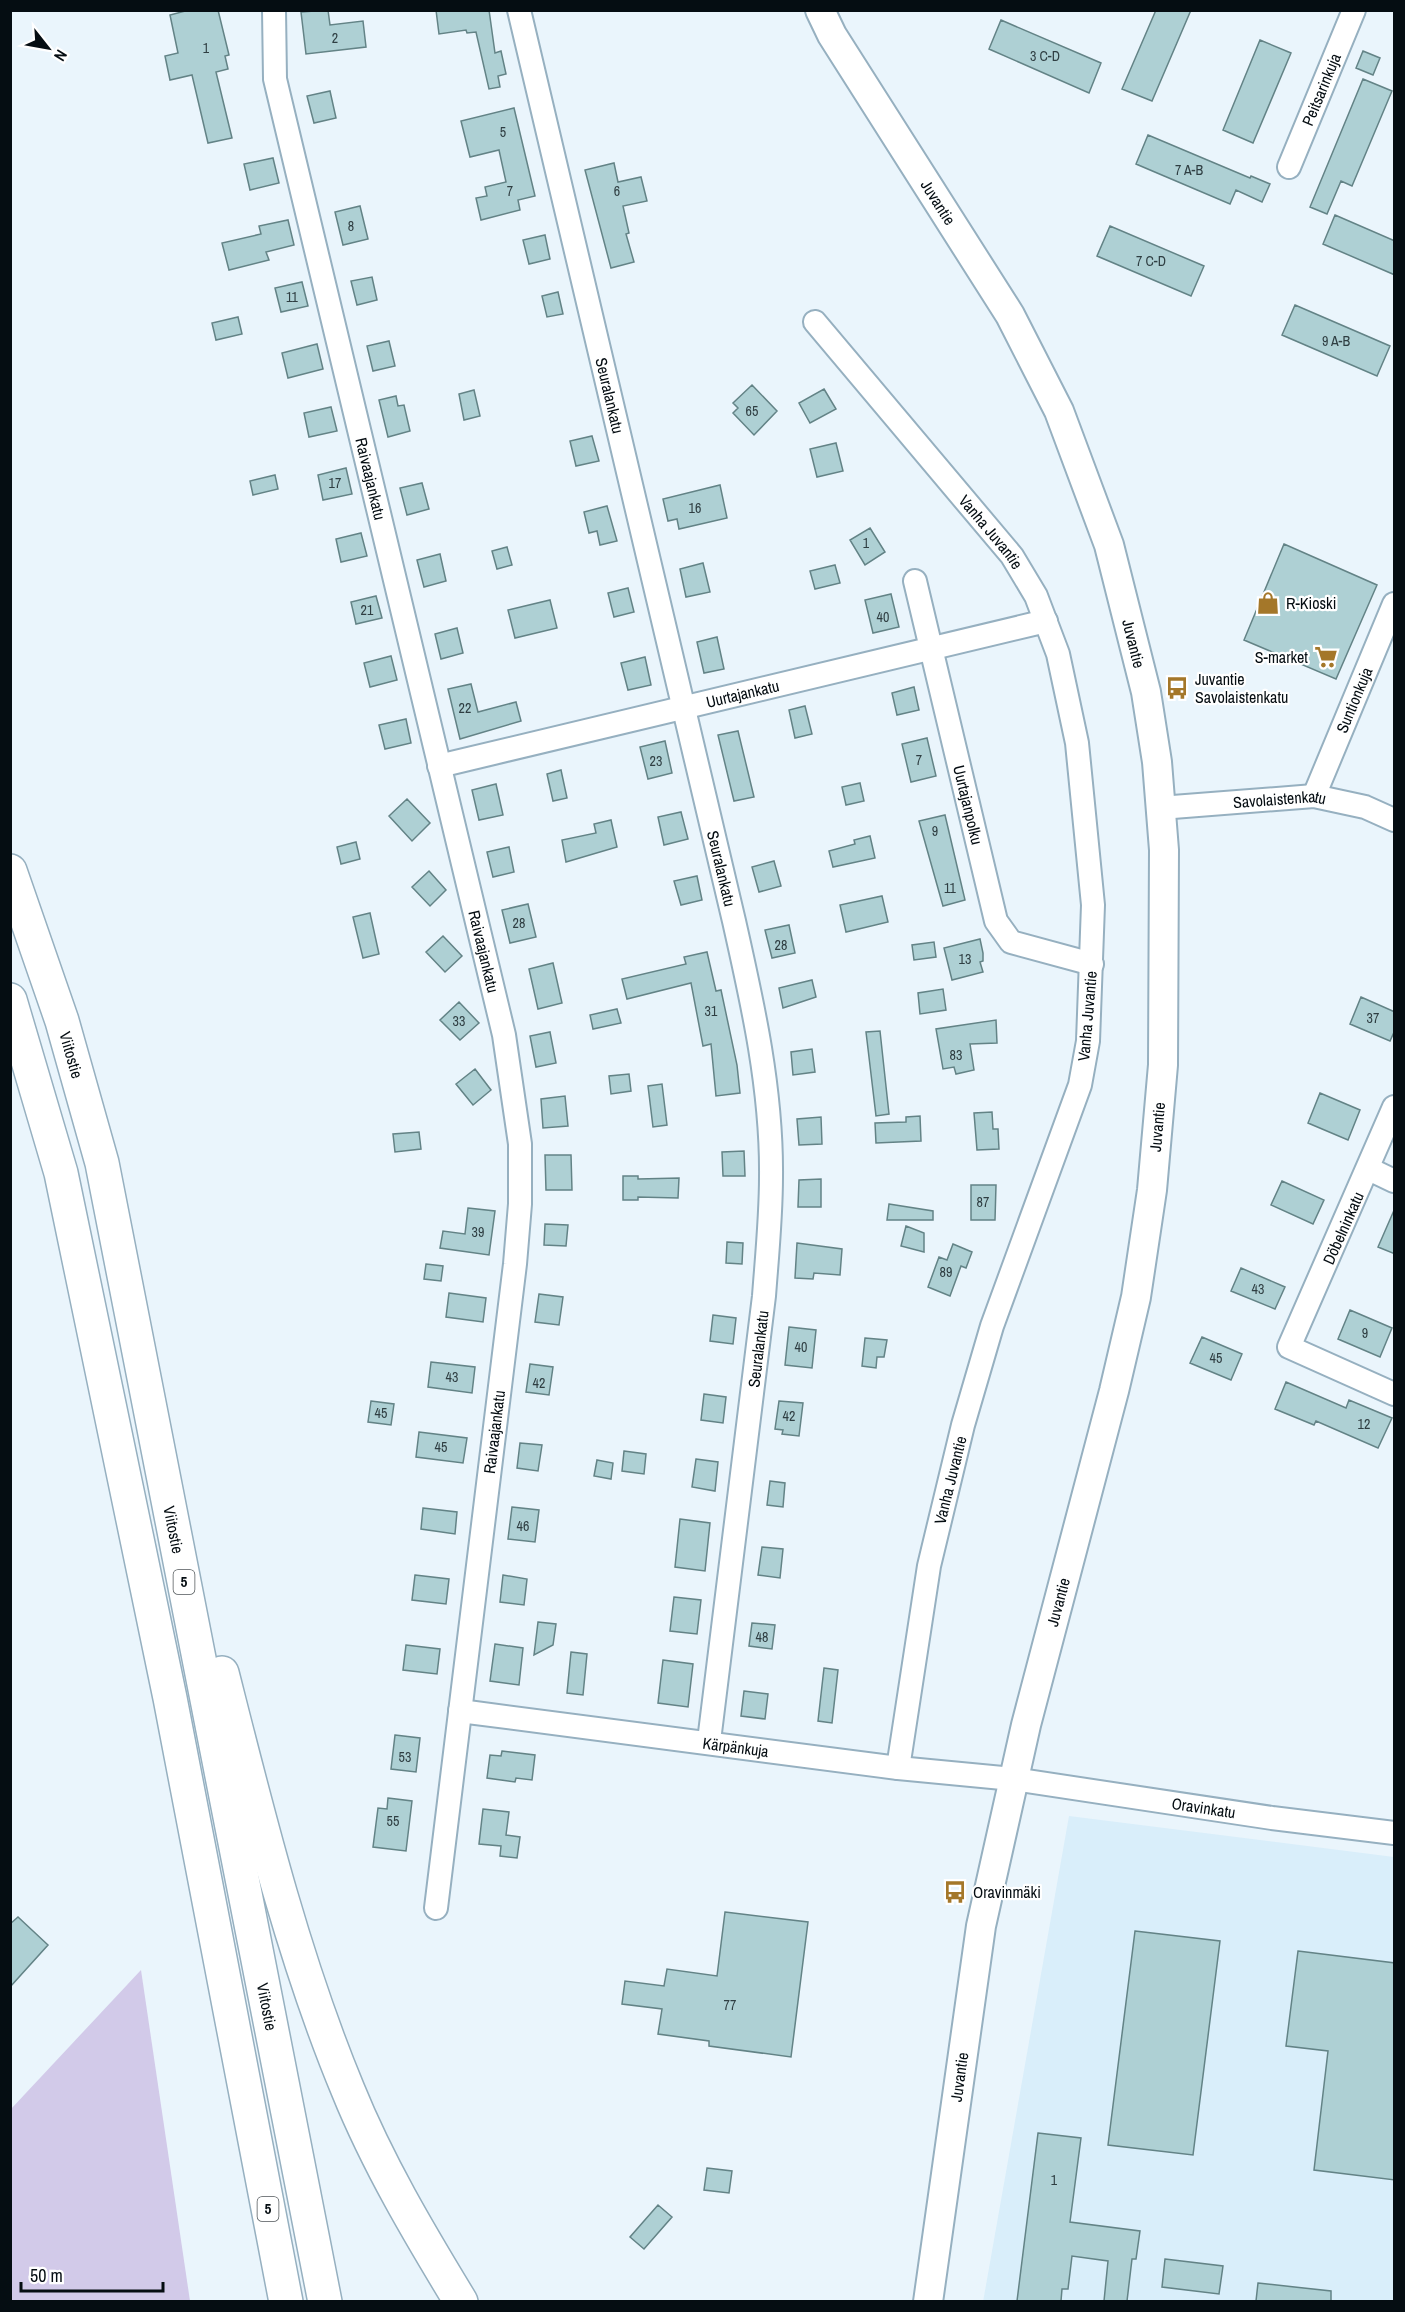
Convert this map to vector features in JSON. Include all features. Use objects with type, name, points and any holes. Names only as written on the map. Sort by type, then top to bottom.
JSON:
[{"type":"highway","name":"Viitostie","points":[[10,871],[62,1021],[102,1163],[325,2301]]},
{"type":"highway","name":"5","points":[[10,1000],[61,1173],[165,1674],[286,2301]]},
{"type":"highway","points":[[150,1407],[196,1570],[267,1841],[317,2010],[375,2150],[414,2224],[461,2301]]},
{"type":"main road","name":"Juvantie","points":[[820,10],[831,35],[1010,315],[1059,411],[1108,545],[1132,635],[1148,703],[1157,762],[1160,808],[1165,950],[1163,1065],[1152,1190],[1136,1297],[1114,1391],[1012,1779],[981,1926],[928,2301]]},
{"type":"street","name":"Raivaajankatu","points":[[274,10],[275,79],[504,1035],[520,1144],[520,1204],[514,1264],[436,1908]]},
{"type":"street","name":"Seuralankatu","points":[[519,10],[684,709],[759,1039],[769,1117],[771,1176],[764,1296],[709,1741]]},
{"type":"street","name":"Peitsarinkuja","points":[[1288,167],[1354,10]]},
{"type":"street","name":"Vanha Juvantie","points":[[815,322],[1012,556],[1036,596],[1058,654],[1077,743],[1093,905],[1088,1041],[1080,1085],[992,1326],[963,1425],[929,1566],[898,1768]]},
{"type":"street","name":"Uurtajanpolku","points":[[915,581],[996,921],[1011,942],[1092,964]]},
{"type":"street","name":"Suntionkuja","points":[[1314,796],[1395,604]]},
{"type":"street","name":"Uurtajankatu","points":[[439,766],[1046,621]]},
{"type":"street","name":"Savolaistenkatu","points":[[1160,808],[1314,796],[1365,807],[1395,820]]},
{"type":"street","name":"Döbelninkatu","points":[[1395,1107],[1289,1347],[1395,1394]]},
{"type":"street","points":[[1369,1169],[1395,1181]]},
{"type":"street","name":"Kärpänkuja","points":[[460,1711],[709,1741],[898,1768],[1012,1779]]},
{"type":"street","name":"Oravinkatu","points":[[1012,1779],[1272,1818],[1395,1833]]},
{"type":"shaded area","points":[[1069,1816],[1394,1857],[1394,2301],[983,2302]]},
{"type":"shaded area","points":[[141,1970],[190,2301],[11,2301],[11,2109]]},
{"type":"building","points":[[189,10],[218,10],[229,55],[225,56],[228,69],[216,72],[232,138],[208,143],[192,75],[170,80],[165,56],[178,53],[170,15]]},
{"type":"building","points":[[328,10],[330,25],[363,21],[366,47],[306,54],[301,12]]},
{"type":"building","points":[[436,10],[489,10],[495,53],[501,51],[506,74],[498,76],[500,87],[489,89],[476,32],[467,33],[466,30],[439,34]]},
{"type":"building","points":[[1156,10],[1191,10],[1152,101],[1122,89]]},
{"type":"building","points":[[1001,20],[1101,63],[1089,93],[989,49]]},
{"type":"building","points":[[1260,40],[1291,53],[1253,143],[1223,130]]},
{"type":"building","points":[[1363,51],[1380,58],[1373,75],[1356,68]]},
{"type":"building","points":[[1363,79],[1392,91],[1352,186],[1341,181],[1327,214],[1310,207]]},
{"type":"building","points":[[330,91],[336,118],[314,123],[307,96]]},
{"type":"building","points":[[514,108],[535,196],[518,200],[520,210],[481,220],[476,198],[487,196],[485,187],[506,182],[499,150],[470,157],[461,121]]},
{"type":"building","points":[[1148,135],[1250,178],[1251,176],[1270,184],[1262,202],[1236,190],[1230,204],[1136,164]]},
{"type":"building","points":[[273,158],[279,183],[250,190],[244,164]]},
{"type":"building","points":[[614,163],[618,182],[641,177],[647,201],[623,206],[629,233],[626,234],[634,262],[611,268],[585,170]]},
{"type":"building","points":[[360,206],[368,239],[343,245],[335,212]]},
{"type":"building","points":[[1335,215],[1395,241],[1395,275],[1323,244]]},
{"type":"building","points":[[288,220],[294,245],[266,252],[269,260],[229,270],[222,243],[261,234],[259,226]]},
{"type":"building","points":[[1110,226],[1204,266],[1191,296],[1097,256]]},
{"type":"building","points":[[545,235],[550,259],[529,264],[523,240]]},
{"type":"building","points":[[372,277],[377,300],[357,305],[351,281]]},
{"type":"building","points":[[302,282],[308,306],[281,312],[275,288]]},
{"type":"building","points":[[558,292],[563,314],[547,317],[542,296]]},
{"type":"building","points":[[1295,305],[1390,346],[1377,376],[1282,335]]},
{"type":"building","points":[[238,317],[242,334],[216,340],[212,323]]},
{"type":"building","points":[[389,341],[395,366],[373,371],[367,346]]},
{"type":"building","points":[[317,344],[323,369],[288,378],[282,353]]},
{"type":"building","points":[[752,385],[777,411],[754,435],[733,413],[738,408],[733,403]]},
{"type":"building","points":[[824,389],[836,409],[810,423],[799,403]]},
{"type":"building","points":[[474,390],[480,416],[464,420],[459,394]]},
{"type":"building","points":[[396,396],[398,406],[404,405],[410,431],[388,437],[379,400]]},
{"type":"building","points":[[331,407],[337,431],[309,437],[304,413]]},
{"type":"building","points":[[592,436],[599,461],[576,466],[570,441]]},
{"type":"building","points":[[836,443],[843,471],[817,477],[810,449]]},
{"type":"building","points":[[346,468],[352,494],[323,500],[318,475]]},
{"type":"building","points":[[275,475],[278,489],[253,495],[250,481]]},
{"type":"building","points":[[422,483],[429,509],[407,515],[400,488]]},
{"type":"building","points":[[720,485],[727,518],[679,529],[677,519],[668,521],[663,499]]},
{"type":"building","points":[[607,506],[617,541],[600,545],[597,531],[589,533],[584,512]]},
{"type":"building","points":[[870,528],[885,552],[865,565],[850,540]]},
{"type":"building","points":[[361,533],[367,556],[341,562],[336,539]]},
{"type":"building","points":[[1284,544],[1377,585],[1336,679],[1244,640]]},
{"type":"building","points":[[507,547],[512,565],[497,569],[492,551]]},
{"type":"building","points":[[440,554],[446,581],[424,587],[417,560]]},
{"type":"building","points":[[703,563],[710,592],[686,597],[680,569]]},
{"type":"building","points":[[835,565],[840,583],[815,589],[810,571]]},
{"type":"building","points":[[628,588],[634,612],[614,617],[608,593]]},
{"type":"building","points":[[891,594],[899,627],[873,633],[865,600]]},
{"type":"building","points":[[376,596],[382,618],[356,624],[351,602]]},
{"type":"building","points":[[550,600],[557,628],[515,638],[508,610]]},
{"type":"building","points":[[457,628],[463,653],[441,659],[435,634]]},
{"type":"building","points":[[717,637],[724,669],[704,673],[697,642]]},
{"type":"building","points":[[391,656],[397,680],[370,687],[364,663]]},
{"type":"building","points":[[645,657],[651,685],[628,690],[621,663]]},
{"type":"building","points":[[471,684],[478,712],[516,702],[521,721],[460,739],[448,689]]},
{"type":"building","points":[[914,687],[919,710],[897,715],[892,693]]},
{"type":"building","points":[[805,706],[812,734],[795,738],[789,710]]},
{"type":"building","points":[[406,719],[411,743],[385,749],[379,725]]},
{"type":"building","points":[[738,731],[754,797],[734,801],[718,735]]},
{"type":"building","points":[[927,738],[936,776],[911,782],[902,744]]},
{"type":"building","points":[[665,741],[672,773],[648,779],[640,747]]},
{"type":"building","points":[[561,770],[567,798],[553,801],[547,774]]},
{"type":"building","points":[[860,783],[864,801],[846,805],[842,787]]},
{"type":"building","points":[[496,784],[503,815],[479,820],[472,790]]},
{"type":"building","points":[[407,799],[430,823],[412,841],[389,816]]},
{"type":"building","points":[[681,812],[688,839],[664,845],[658,817]]},
{"type":"building","points":[[945,815],[965,900],[943,906],[919,821]]},
{"type":"building","points":[[611,820],[617,847],[566,862],[562,840],[596,833],[594,824]]},
{"type":"building","points":[[870,836],[875,858],[833,867],[829,851],[855,844],[854,840]]},
{"type":"building","points":[[356,842],[360,859],[341,864],[337,847]]},
{"type":"building","points":[[509,847],[514,872],[493,877],[487,852]]},
{"type":"building","points":[[774,861],[781,886],[759,892],[752,867]]},
{"type":"building","points":[[429,871],[446,890],[430,906],[412,887]]},
{"type":"building","points":[[697,876],[702,900],[681,905],[674,881]]},
{"type":"building","points":[[882,896],[888,922],[846,932],[840,905]]},
{"type":"building","points":[[528,904],[536,937],[510,943],[502,910]]},
{"type":"building","points":[[370,913],[379,954],[363,958],[353,917]]},
{"type":"building","points":[[789,925],[795,953],[772,958],[765,930]]},
{"type":"building","points":[[443,936],[462,956],[445,972],[426,952]]},
{"type":"building","points":[[980,939],[983,961],[980,962],[983,972],[952,980],[944,948]]},
{"type":"building","points":[[934,942],[936,957],[914,960],[912,945]]},
{"type":"building","points":[[707,952],[716,991],[721,990],[737,1065],[740,1093],[716,1096],[711,1044],[703,1046],[691,983],[627,999],[622,979],[686,964],[684,957]]},
{"type":"building","points":[[553,963],[562,1003],[538,1009],[529,969]]},
{"type":"building","points":[[812,980],[816,997],[783,1008],[779,988]]},
{"type":"building","points":[[943,989],[946,1010],[920,1014],[918,993]]},
{"type":"building","points":[[1361,997],[1395,1012],[1395,1030],[1390,1041],[1350,1024]]},
{"type":"building","points":[[459,1002],[479,1023],[460,1040],[440,1020]]},
{"type":"building","points":[[617,1009],[621,1023],[593,1029],[590,1015]]},
{"type":"building","points":[[996,1020],[997,1043],[970,1044],[974,1070],[956,1074],[954,1067],[943,1069],[936,1029]]},
{"type":"building","points":[[880,1031],[889,1114],[876,1116],[866,1032]]},
{"type":"building","points":[[550,1032],[556,1063],[536,1067],[530,1036]]},
{"type":"building","points":[[812,1049],[815,1072],[793,1075],[791,1052]]},
{"type":"building","points":[[475,1069],[491,1090],[473,1105],[456,1084]]},
{"type":"building","points":[[629,1074],[631,1091],[611,1094],[609,1076]]},
{"type":"building","points":[[662,1084],[667,1125],[653,1127],[648,1086]]},
{"type":"building","points":[[1320,1093],[1360,1110],[1348,1140],[1308,1123]]},
{"type":"building","points":[[565,1096],[568,1126],[543,1128],[541,1099]]},
{"type":"building","points":[[992,1112],[993,1129],[998,1129],[999,1149],[977,1150],[974,1113]]},
{"type":"building","points":[[920,1116],[921,1141],[876,1143],[875,1123],[906,1122],[906,1117]]},
{"type":"building","points":[[821,1117],[822,1144],[799,1145],[797,1119]]},
{"type":"building","points":[[419,1132],[421,1149],[395,1152],[393,1134]]},
{"type":"building","points":[[744,1151],[745,1176],[723,1176],[722,1152]]},
{"type":"building","points":[[545,1155],[571,1155],[572,1190],[546,1190]]},
{"type":"building","points":[[623,1176],[638,1176],[638,1179],[679,1178],[678,1198],[638,1197],[638,1200],[623,1200]]},
{"type":"building","points":[[821,1179],[821,1207],[798,1207],[799,1180]]},
{"type":"building","points":[[1282,1181],[1324,1200],[1313,1224],[1271,1205]]},
{"type":"building","points":[[971,1185],[996,1185],[995,1220],[971,1220]]},
{"type":"building","points":[[889,1204],[933,1211],[933,1220],[887,1220]]},
{"type":"building","points":[[468,1208],[495,1211],[489,1255],[440,1248],[443,1231],[465,1234]]},
{"type":"building","points":[[1395,1208],[1395,1254],[1378,1247]]},
{"type":"building","points":[[545,1224],[568,1225],[566,1246],[544,1245]]},
{"type":"building","points":[[906,1226],[924,1233],[924,1252],[901,1246]]},
{"type":"building","points":[[727,1242],[743,1243],[742,1264],[726,1263]]},
{"type":"building","points":[[797,1243],[842,1249],[840,1275],[814,1273],[813,1279],[795,1278]]},
{"type":"building","points":[[953,1244],[972,1252],[966,1268],[961,1266],[950,1296],[928,1287],[939,1257],[947,1260]]},
{"type":"building","points":[[426,1264],[443,1266],[441,1281],[424,1279]]},
{"type":"building","points":[[1241,1268],[1285,1287],[1275,1309],[1231,1291]]},
{"type":"building","points":[[449,1293],[486,1298],[483,1322],[446,1317]]},
{"type":"building","points":[[539,1294],[563,1297],[559,1325],[535,1322]]},
{"type":"building","points":[[1350,1310],[1392,1328],[1380,1357],[1338,1339]]},
{"type":"building","points":[[713,1315],[736,1318],[733,1344],[710,1341]]},
{"type":"building","points":[[789,1327],[816,1330],[812,1368],[785,1365]]},
{"type":"building","points":[[1202,1337],[1242,1354],[1231,1380],[1190,1363]]},
{"type":"building","points":[[865,1338],[887,1340],[884,1357],[877,1357],[876,1368],[862,1366]]},
{"type":"building","points":[[431,1362],[475,1367],[472,1393],[428,1387]]},
{"type":"building","points":[[530,1364],[553,1367],[549,1395],[526,1392]]},
{"type":"building","points":[[1286,1382],[1346,1408],[1349,1400],[1392,1418],[1378,1448],[1316,1421],[1314,1425],[1275,1409]]},
{"type":"building","points":[[704,1394],[726,1397],[723,1423],[701,1420]]},
{"type":"building","points":[[371,1401],[394,1404],[391,1425],[368,1422]]},
{"type":"building","points":[[779,1401],[803,1403],[799,1436],[782,1434],[783,1430],[775,1429]]},
{"type":"building","points":[[419,1432],[467,1438],[463,1463],[416,1457]]},
{"type":"building","points":[[520,1443],[542,1445],[538,1471],[517,1468]]},
{"type":"building","points":[[624,1451],[646,1454],[644,1474],[622,1471]]},
{"type":"building","points":[[696,1459],[718,1462],[715,1491],[692,1487]]},
{"type":"building","points":[[597,1460],[613,1463],[611,1479],[594,1476]]},
{"type":"building","points":[[770,1481],[785,1483],[783,1507],[767,1505]]},
{"type":"building","points":[[512,1507],[539,1510],[535,1542],[508,1539]]},
{"type":"building","points":[[423,1508],[457,1512],[455,1534],[421,1529]]},
{"type":"building","points":[[680,1519],[710,1523],[705,1571],[675,1567]]},
{"type":"building","points":[[762,1547],[783,1549],[780,1578],[758,1575]]},
{"type":"building","points":[[415,1575],[449,1579],[446,1604],[412,1600]]},
{"type":"building","points":[[503,1575],[527,1579],[524,1605],[500,1602]]},
{"type":"building","points":[[674,1597],[701,1600],[697,1634],[670,1631]]},
{"type":"building","points":[[538,1622],[556,1624],[553,1645],[534,1655]]},
{"type":"building","points":[[752,1623],[775,1625],[772,1649],[749,1646]]},
{"type":"building","points":[[495,1644],[523,1648],[519,1685],[490,1681]]},
{"type":"building","points":[[406,1645],[440,1649],[437,1674],[403,1670]]},
{"type":"building","points":[[571,1652],[587,1654],[583,1695],[567,1693]]},
{"type":"building","points":[[663,1660],[693,1664],[688,1707],[658,1703]]},
{"type":"building","points":[[824,1668],[838,1670],[832,1723],[818,1721]]},
{"type":"building","points":[[744,1691],[768,1694],[765,1719],[741,1716]]},
{"type":"building","points":[[395,1735],[420,1738],[416,1772],[391,1769]]},
{"type":"building","points":[[502,1751],[535,1755],[532,1780],[516,1778],[515,1782],[487,1778],[490,1755],[501,1756]]},
{"type":"building","points":[[388,1798],[412,1801],[406,1851],[373,1847],[378,1808],[387,1809]]},
{"type":"building","points":[[483,1809],[509,1812],[506,1835],[520,1837],[517,1858],[500,1856],[501,1846],[479,1844]]},
{"type":"building","points":[[725,1912],[808,1922],[791,2057],[709,2046],[709,2041],[658,2034],[662,2009],[622,2004],[625,1981],[664,1986],[667,1969],[717,1976]]},
{"type":"building","points":[[18,1917],[48,1945],[10,1987],[10,1924]]},
{"type":"building","points":[[1135,1931],[1220,1941],[1193,2155],[1108,2145]]},
{"type":"building","points":[[1298,1951],[1395,1963],[1395,2180],[1314,2170],[1328,2051],[1286,2046]]},
{"type":"building","points":[[1038,2133],[1081,2138],[1070,2222],[1140,2231],[1136,2259],[1132,2259],[1127,2301],[1104,2301],[1108,2261],[1072,2256],[1068,2289],[1062,2289],[1061,2301],[1017,2301]]},
{"type":"building","points":[[707,2168],[732,2171],[729,2193],[704,2190]]},
{"type":"building","points":[[658,2205],[672,2217],[644,2249],[630,2237]]},
{"type":"building","points":[[1165,2259],[1223,2266],[1219,2294],[1162,2287]]},
{"type":"building","points":[[1258,2283],[1331,2291],[1331,2301],[1256,2301]]},
{"type":"place","name":"R-Kioski","points":[[1268,603]]},
{"type":"place","name":"S-market","points":[[1326,657]]},
{"type":"place","name":"Juvantie Savolaistenkatu","points":[[1177,688]]},
{"type":"place","name":"Oravinmäki","points":[[955,1892]]}]
